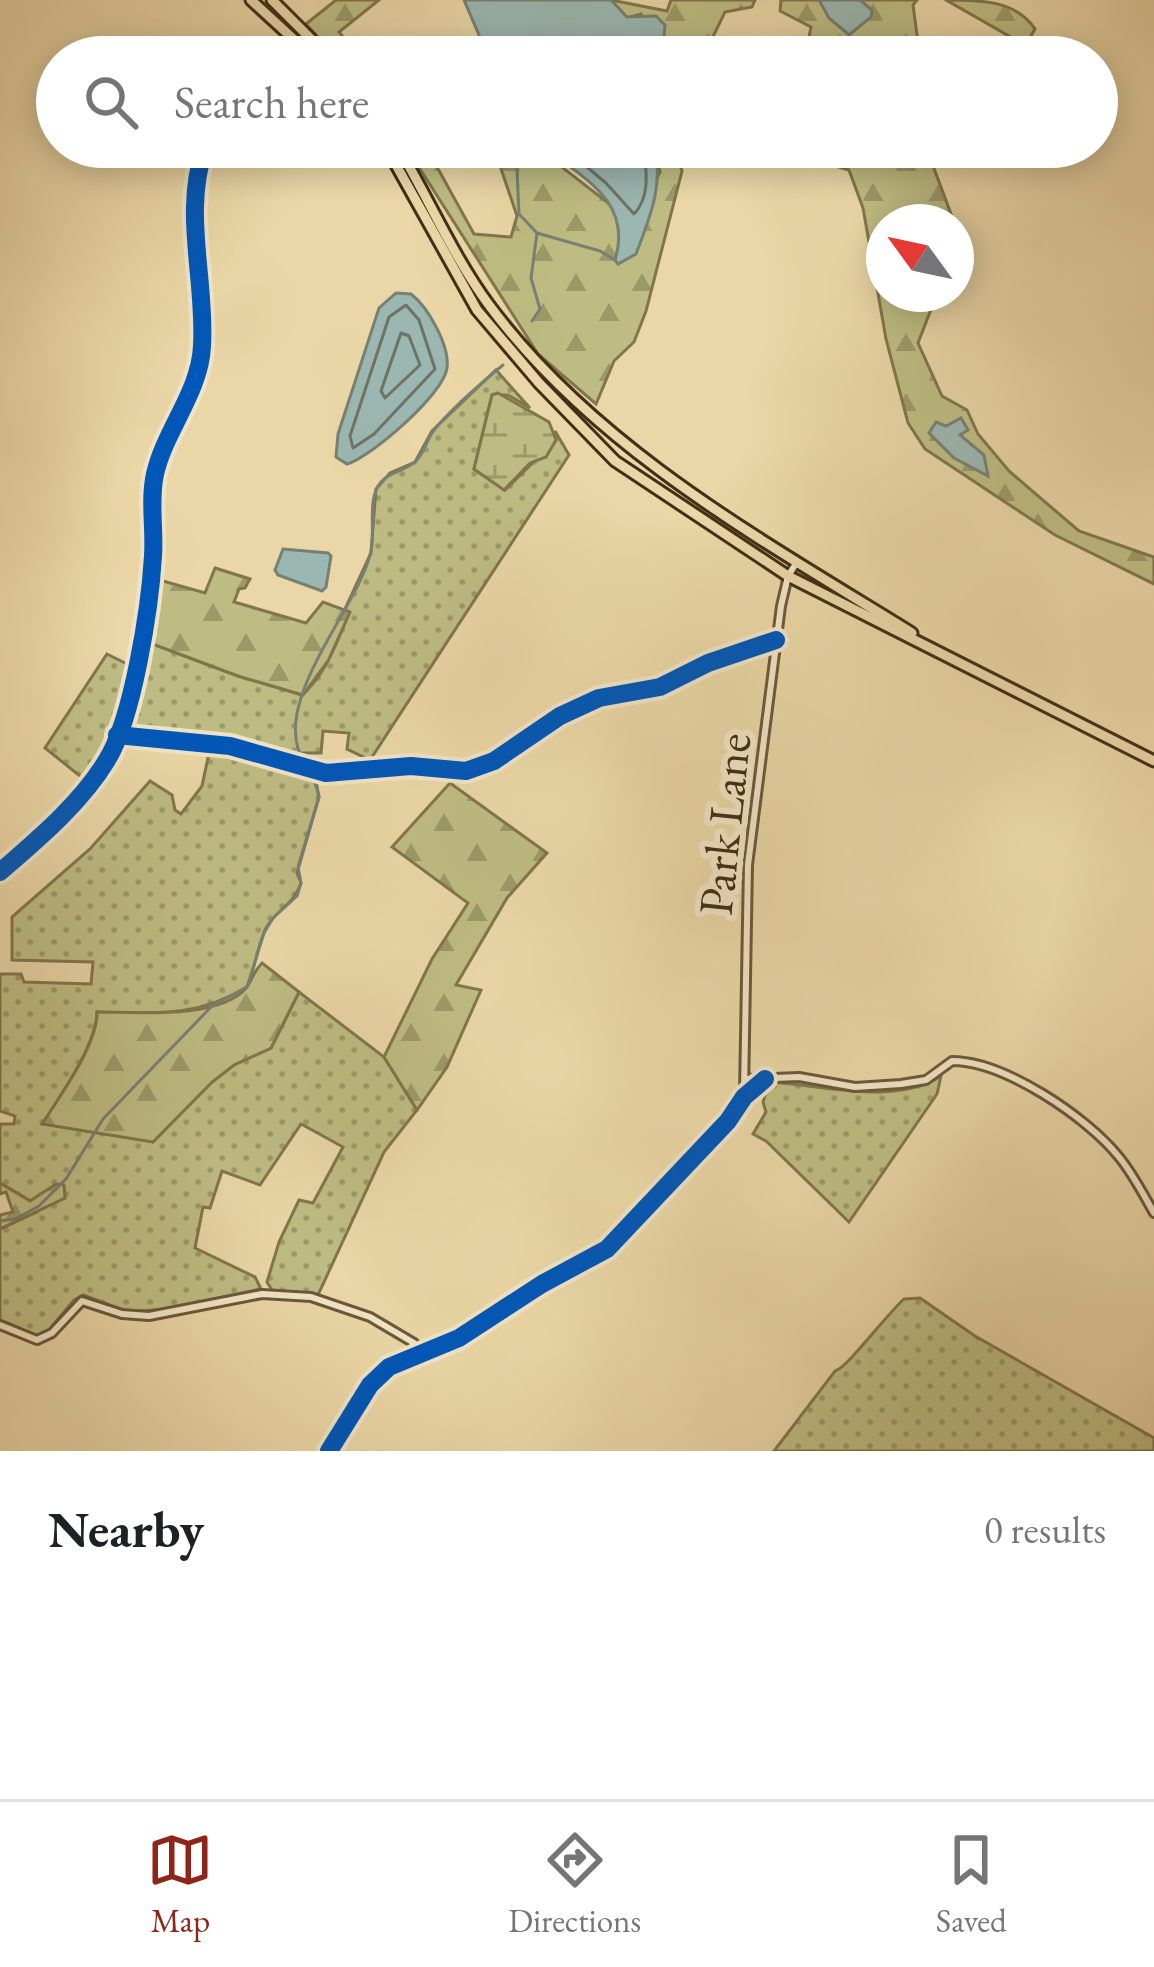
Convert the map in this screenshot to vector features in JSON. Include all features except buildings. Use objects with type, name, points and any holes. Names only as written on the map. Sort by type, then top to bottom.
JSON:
[{"type":"main road","points":[[251,0],[289,35]]},
{"type":"main road","points":[[272,0],[309,36]]},
{"type":"main road","points":[[398,168],[477,310],[596,444],[632,474],[788,576],[1154,760]]},
{"type":"main road","points":[[410,168],[468,274],[533,357],[585,407],[653,463],[796,562],[962,664]]},
{"type":"street","points":[[289,35],[299,26]]},
{"type":"street","points":[[0,872],[90,785],[117,735],[146,616],[155,474],[202,355],[194,219],[198,168]]},
{"type":"street","name":"Park Lane","points":[[744,1096],[748,865],[776,640],[788,576],[796,562]]},
{"type":"street","points":[[117,735],[230,746],[326,773],[411,766],[466,770],[494,761],[560,716],[598,698],[660,687],[708,663],[776,640]]},
{"type":"street","points":[[746,1079],[799,1077],[855,1087],[926,1080],[952,1061],[992,1066],[1073,1115],[1112,1148],[1154,1213]]},
{"type":"street","points":[[329,1451],[380,1374],[458,1337],[607,1249],[764,1079]]},
{"type":"street","points":[[0,1325],[37,1340],[52,1333],[82,1300],[131,1316],[149,1316],[188,1306],[279,1295],[344,1305],[414,1343],[421,1352]]},
{"type":"green space","points":[[336,0],[379,0],[339,32],[342,36],[317,36],[306,24]]},
{"type":"green space","points":[[611,0],[667,11],[671,0],[755,0],[752,7],[725,12],[713,36],[655,36],[641,14],[627,18]]},
{"type":"green space","points":[[781,0],[917,0],[913,5],[917,36],[809,36],[811,27],[780,11]]},
{"type":"green space","points":[[946,0],[1007,7],[1035,29],[1031,36],[1009,36]]},
{"type":"green space","points":[[419,168],[438,168],[474,234],[511,237],[517,216],[501,168],[563,168],[616,209],[621,239],[615,260],[659,168],[681,168],[646,311],[634,342],[614,361],[596,404],[538,354]]},
{"type":"green space","points":[[842,168],[934,168],[947,204],[866,204],[866,225],[849,170]]},
{"type":"green space","points":[[881,312],[930,312],[918,343],[942,396],[967,410],[978,434],[1009,471],[1079,531],[1154,557],[1154,584],[1055,535],[925,449],[908,423]]},
{"type":"green space","points":[[496,370],[530,408],[508,395],[492,395],[474,469],[505,490],[556,440],[555,431],[569,455],[370,760],[347,749],[349,733],[323,731],[321,753],[298,753],[293,761],[233,743],[122,734],[150,643],[302,695],[330,656],[371,553],[376,489],[390,473],[415,462],[432,431]]},
{"type":"green space","points":[[498,393],[549,422],[556,440],[546,457],[530,463],[504,490],[474,469],[492,395]]},
{"type":"green space","points":[[215,568],[250,579],[234,602],[306,623],[323,602],[350,612],[328,661],[303,695],[150,643],[156,579],[205,593]]},
{"type":"green space","points":[[107,654],[131,666],[107,744],[85,780],[45,748]]},
{"type":"green space","points":[[209,753],[264,760],[315,776],[319,797],[297,873],[298,891],[265,930],[247,987],[192,1009],[97,1012],[84,1054],[43,1124],[153,1142],[212,1082],[234,1065],[271,1048],[299,992],[384,1057],[417,1110],[384,1152],[318,1295],[272,1290],[267,1282],[299,1200],[313,1203],[343,1147],[301,1124],[260,1185],[222,1171],[210,1208],[203,1207],[195,1248],[255,1277],[261,1289],[128,1312],[83,1295],[44,1336],[38,1336],[0,1320],[0,1229],[37,1212],[39,1206],[0,1183],[0,1124],[14,1124],[15,1116],[0,1111],[0,974],[21,974],[24,982],[91,984],[93,962],[12,960],[12,917],[90,849],[150,781],[172,795],[175,810],[181,814],[202,786]]},
{"type":"green space","points":[[450,783],[547,853],[507,898],[456,985],[481,990],[447,1067],[417,1110],[384,1057],[432,959],[468,903],[392,847]]},
{"type":"green space","points":[[262,963],[299,992],[271,1048],[234,1065],[212,1082],[153,1142],[42,1124],[85,1054],[97,1012],[176,1012],[218,1005],[247,987]]},
{"type":"green space","points":[[941,1076],[937,1094],[849,1222],[766,1141],[753,1134],[766,1112],[763,1102],[770,1082],[880,1092],[922,1085]]},
{"type":"green space","points":[[0,1183],[30,1201],[56,1184],[64,1185],[65,1198],[0,1229],[0,1215],[13,1212],[6,1192],[0,1194]]},
{"type":"green space","points":[[920,1298],[975,1336],[1154,1438],[1154,1451],[774,1451],[835,1371],[897,1306],[904,1299]]},
{"type":"water","points":[[464,0],[611,0],[627,17],[656,16],[665,25],[664,36],[479,36]]},
{"type":"water","points":[[819,0],[860,0],[872,10],[871,17],[849,35],[829,18]]},
{"type":"water","points":[[571,168],[657,168],[650,214],[636,254],[618,264],[617,222],[589,181]]},
{"type":"water","points":[[396,293],[411,294],[431,317],[445,349],[447,368],[433,393],[405,423],[347,464],[336,457],[338,434],[379,308]]},
{"type":"water","points":[[961,418],[968,430],[960,435],[984,455],[988,476],[954,458],[929,433],[936,422],[946,426]]},
{"type":"water","points":[[283,549],[328,553],[326,587],[322,591],[278,575],[275,570]]},
{"type":"waterway","points":[[517,168],[519,214],[536,232]]},
{"type":"waterway","points":[[532,321],[540,309],[531,278],[537,233],[615,260]]},
{"type":"waterway","points":[[306,765],[296,741],[297,715],[318,658],[363,574],[371,551],[378,486],[416,461],[442,420],[503,365]]},
{"type":"waterway","points":[[0,1221],[39,1206],[66,1179],[103,1119],[212,1006],[247,987],[264,933],[297,896],[301,883],[298,867],[319,797],[312,772]]},
{"type":"cycle path","points":[[0,872],[85,791],[107,760],[125,718],[148,603],[155,474],[200,363],[195,197],[199,168]]},
{"type":"cycle path","points":[[117,735],[230,746],[326,773],[411,766],[466,771],[494,761],[560,716],[599,698],[660,687],[708,663],[776,640]]},
{"type":"cycle path","points":[[329,1451],[370,1385],[389,1367],[459,1338],[607,1249],[765,1079]]}]
